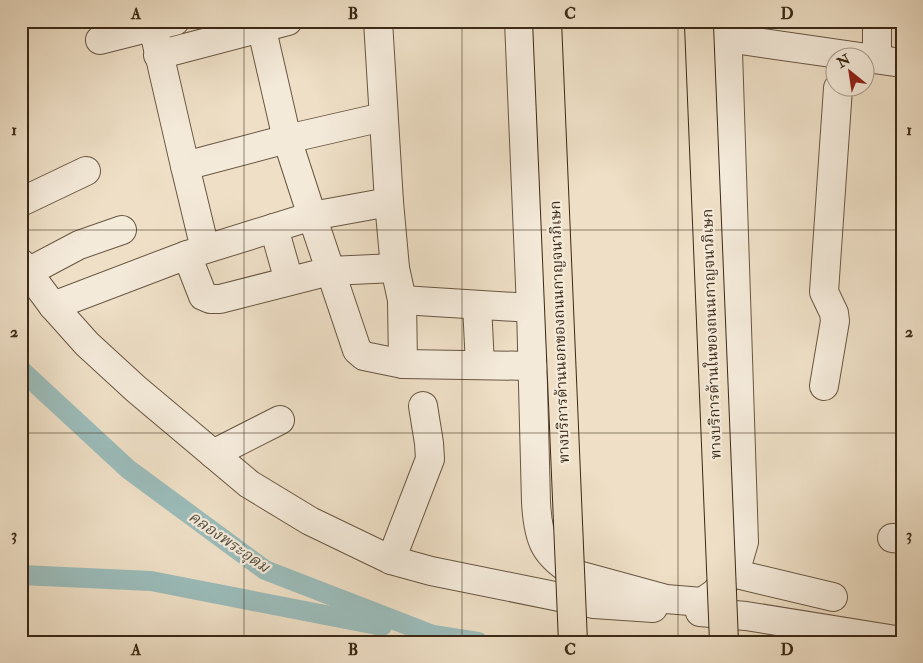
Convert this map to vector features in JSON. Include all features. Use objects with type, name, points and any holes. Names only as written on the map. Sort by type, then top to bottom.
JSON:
[{"type":"main road","name":"ทางบริการด้านนอกของถนนกาญจนาภิเษก","points":[[547,21],[573,642]]},
{"type":"main road","name":"ทางบริการด้านในของถนนกาญจนาภิเษก","points":[[699,25],[724,642]]},
{"type":"street","points":[[158,55],[261,25],[288,21]]},
{"type":"street","points":[[378,21],[389,202],[395,268],[402,300],[403,364]]},
{"type":"street","points":[[519,21],[531,308],[537,521],[541,538],[551,556],[564,567],[578,575],[666,599],[702,602],[715,593],[732,573],[744,542],[727,30],[826,52]]},
{"type":"street","points":[[876,59],[889,61],[877,21]]},
{"type":"street","points":[[100,40],[164,24],[158,55],[185,166],[203,296],[210,299],[220,298],[330,270],[395,268]]},
{"type":"street","points":[[261,25],[287,139],[357,350],[364,356],[403,364],[532,366]]},
{"type":"street","points":[[824,386],[835,320],[834,313],[824,292],[837,98]]},
{"type":"street","points":[[185,166],[287,139],[383,117]]},
{"type":"street","points":[[21,202],[86,171]]},
{"type":"street","points":[[53,306],[196,252],[312,216],[389,202]]},
{"type":"street","points":[[274,228],[289,281]]},
{"type":"street","points":[[122,230],[79,245],[25,268],[53,306],[87,344],[249,484],[310,521],[391,560],[431,571],[594,604],[746,616],[902,641]]},
{"type":"street","points":[[402,300],[531,308]]},
{"type":"street","points":[[477,305],[480,364]]},
{"type":"street","points":[[391,560],[430,459],[423,406]]},
{"type":"street","points":[[213,454],[280,420]]},
{"type":"street","points":[[732,573],[833,597]]},
{"type":"waterway","name":"คลองพระอุดม","points":[[21,370],[128,469],[265,570],[433,635],[478,642]]},
{"type":"waterway","points":[[21,575],[151,581],[382,626]]}]
